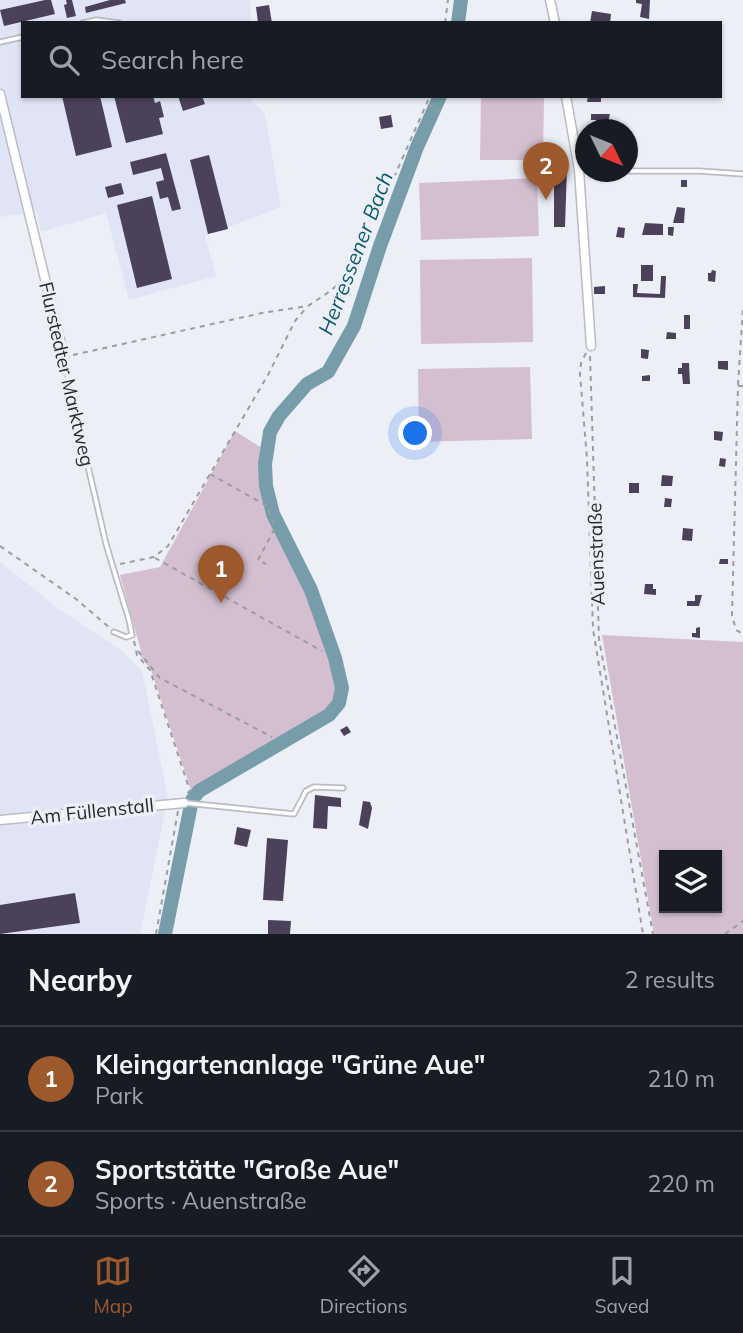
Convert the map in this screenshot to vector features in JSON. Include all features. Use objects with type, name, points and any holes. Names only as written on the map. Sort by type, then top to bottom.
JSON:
[{"type":"street","points":[[551,0],[555,21]]},
{"type":"street","name":"Flurstedter Marktweg","points":[[0,94],[6,135],[64,357]]},
{"type":"street","points":[[566,98],[575,138]]},
{"type":"street","points":[[583,182],[590,346]]},
{"type":"street","name":"Am Füllenstall","points":[[0,820],[182,803]]},
{"type":"lane","points":[[0,43],[21,38]]},
{"type":"lane","points":[[638,171],[743,174]]},
{"type":"lane","name":"Flurstedter Marktweg","points":[[64,357],[74,412],[106,544],[132,635]]},
{"type":"lane","points":[[114,632],[126,637],[132,635]]},
{"type":"lane","points":[[182,803],[294,814],[306,791],[314,787],[342,788]]},
{"type":"path","points":[[446,21],[448,0]]},
{"type":"path","points":[[112,562],[123,564],[154,557],[168,546],[269,373],[295,321],[308,306],[349,276],[360,256],[369,223],[391,184],[430,98]]},
{"type":"path","points":[[428,104],[439,111]]},
{"type":"path","points":[[64,357],[262,313],[308,306]]},
{"type":"path","points":[[743,309],[738,386],[732,615],[736,630],[743,634]]},
{"type":"path","points":[[590,346],[581,363],[580,374],[587,459],[593,629],[643,934]]},
{"type":"path","name":"Auenstraße","points":[[590,346],[599,639],[653,934]]},
{"type":"path","points":[[738,386],[743,386]]},
{"type":"path","points":[[209,473],[267,506],[275,528],[258,559],[266,564]]},
{"type":"path","points":[[0,546],[75,599],[114,632]]},
{"type":"path","points":[[154,557],[323,651]]},
{"type":"path","points":[[132,635],[137,654],[150,670],[190,791],[184,795],[182,803],[156,934]]},
{"type":"path","points":[[137,650],[160,678],[272,737]]},
{"type":"path","points":[[725,934],[743,922]]},
{"type":"shaded area","points":[[0,0],[250,0],[251,21],[21,21],[21,98],[249,98],[265,114],[281,207],[205,236],[216,276],[129,300],[106,213],[41,232],[37,212],[0,217]]},
{"type":"shaded area","points":[[481,98],[544,98],[543,160],[480,160]]},
{"type":"shaded area","points":[[537,178],[539,236],[421,240],[419,183]]},
{"type":"shaded area","points":[[532,258],[533,342],[421,344],[420,260]]},
{"type":"shaded area","points":[[530,367],[532,439],[419,442],[418,369]]},
{"type":"shaded area","points":[[235,431],[265,450],[270,506],[318,609],[336,663],[338,686],[332,704],[324,712],[191,790],[151,670],[139,654],[141,651],[120,575],[160,567]]},
{"type":"shaded area","points":[[0,562],[59,609],[121,650],[142,671],[168,797],[140,934],[0,934]]},
{"type":"shaded area","points":[[602,635],[743,642],[743,934],[654,934]]},
{"type":"building","points":[[51,0],[55,14],[4,26],[0,10]]},
{"type":"building","points":[[66,0],[72,0],[76,16],[67,18],[64,5],[67,4]]},
{"type":"building","points":[[110,0],[125,0],[126,3],[86,13],[85,7]]},
{"type":"building","points":[[636,0],[650,0],[649,19],[640,17],[642,4],[636,3]]},
{"type":"building","points":[[269,5],[272,21],[258,21],[256,7]]},
{"type":"building","points":[[592,11],[611,14],[610,21],[590,21]]},
{"type":"building","points":[[62,98],[100,98],[112,147],[76,156]]},
{"type":"building","points":[[115,98],[154,98],[155,103],[160,101],[164,117],[159,118],[163,134],[126,143]]},
{"type":"building","points":[[179,98],[203,98],[205,104],[183,111]]},
{"type":"building","points":[[588,98],[601,98],[601,102],[587,102]]},
{"type":"building","points":[[591,114],[610,114],[609,119],[591,119]]},
{"type":"building","points":[[391,115],[393,127],[381,129],[379,117]]},
{"type":"building","points":[[166,153],[181,209],[172,211],[168,197],[160,199],[156,182],[164,180],[161,168],[133,175],[130,162]]},
{"type":"building","points":[[209,155],[228,229],[208,234],[190,160]]},
{"type":"building","points":[[554,168],[567,168],[565,227],[554,227]]},
{"type":"building","points":[[681,180],[687,180],[687,187],[681,187]]},
{"type":"building","points":[[121,183],[124,194],[108,198],[105,187]]},
{"type":"building","points":[[152,196],[172,279],[137,288],[117,205]]},
{"type":"building","points":[[677,207],[685,208],[684,223],[673,223]]},
{"type":"building","points":[[645,223],[663,224],[663,235],[642,235]]},
{"type":"building","points":[[618,227],[625,228],[624,238],[616,237]]},
{"type":"building","points":[[668,227],[674,227],[673,236],[668,235]]},
{"type":"building","points":[[641,265],[653,265],[653,281],[641,281]]},
{"type":"building","points":[[716,271],[715,282],[708,281],[708,273]]},
{"type":"building","points":[[661,276],[666,276],[665,298],[633,297],[633,284],[638,284],[637,293],[660,294]]},
{"type":"building","points":[[605,286],[605,294],[594,294],[594,287]]},
{"type":"building","points":[[684,315],[690,315],[690,329],[684,329]]},
{"type":"building","points":[[667,332],[676,333],[676,339],[666,339]]},
{"type":"building","points":[[641,349],[649,350],[648,359],[641,358]]},
{"type":"building","points":[[718,361],[728,361],[728,370],[718,369]]},
{"type":"building","points":[[682,363],[689,363],[690,384],[683,384],[682,374],[678,374]]},
{"type":"building","points":[[650,375],[650,381],[642,381],[642,376]]},
{"type":"building","points":[[714,431],[723,432],[722,441],[714,440]]},
{"type":"building","points":[[720,458],[726,459],[725,467],[719,466]]},
{"type":"building","points":[[662,475],[673,476],[672,486],[661,486]]},
{"type":"building","points":[[629,483],[639,483],[639,493],[629,493]]},
{"type":"building","points":[[665,498],[672,499],[671,507],[664,507]]},
{"type":"building","points":[[683,528],[693,529],[692,541],[682,540]]},
{"type":"building","points":[[720,559],[728,559],[728,564],[719,564]]},
{"type":"building","points":[[645,584],[653,584],[656,595],[644,594]]},
{"type":"building","points":[[695,595],[702,595],[699,606],[687,606],[687,601],[695,601]]},
{"type":"building","points":[[700,627],[700,638],[692,637],[696,628]]},
{"type":"building","points":[[347,726],[351,732],[344,736],[340,730]]},
{"type":"building","points":[[315,795],[341,798],[341,807],[328,806],[327,829],[313,828]]},
{"type":"building","points":[[363,801],[370,802],[372,808],[368,829],[359,825]]},
{"type":"building","points":[[237,827],[251,830],[247,847],[234,844]]},
{"type":"building","points":[[267,838],[288,840],[283,901],[263,900]]},
{"type":"building","points":[[75,893],[80,923],[0,934],[0,905]]},
{"type":"building","points":[[268,920],[291,921],[290,934],[268,934]]},
{"type":"waterway","name":"Herressener Bach","points":[[458,21],[461,0]]},
{"type":"waterway","name":"Herressener Bach","points":[[165,934],[192,800],[199,791],[329,715],[339,703],[342,688],[335,658],[311,590],[273,514],[266,486],[265,464],[270,432],[279,416],[307,384],[328,372],[354,326],[380,246],[417,147],[439,98]]},
{"type":"place","name":"Sportstätte \"Große Aue\"","points":[[546,200]]},
{"type":"place","name":"Kleingartenanlage \"Grüne Aue\"","points":[[221,603]]}]
